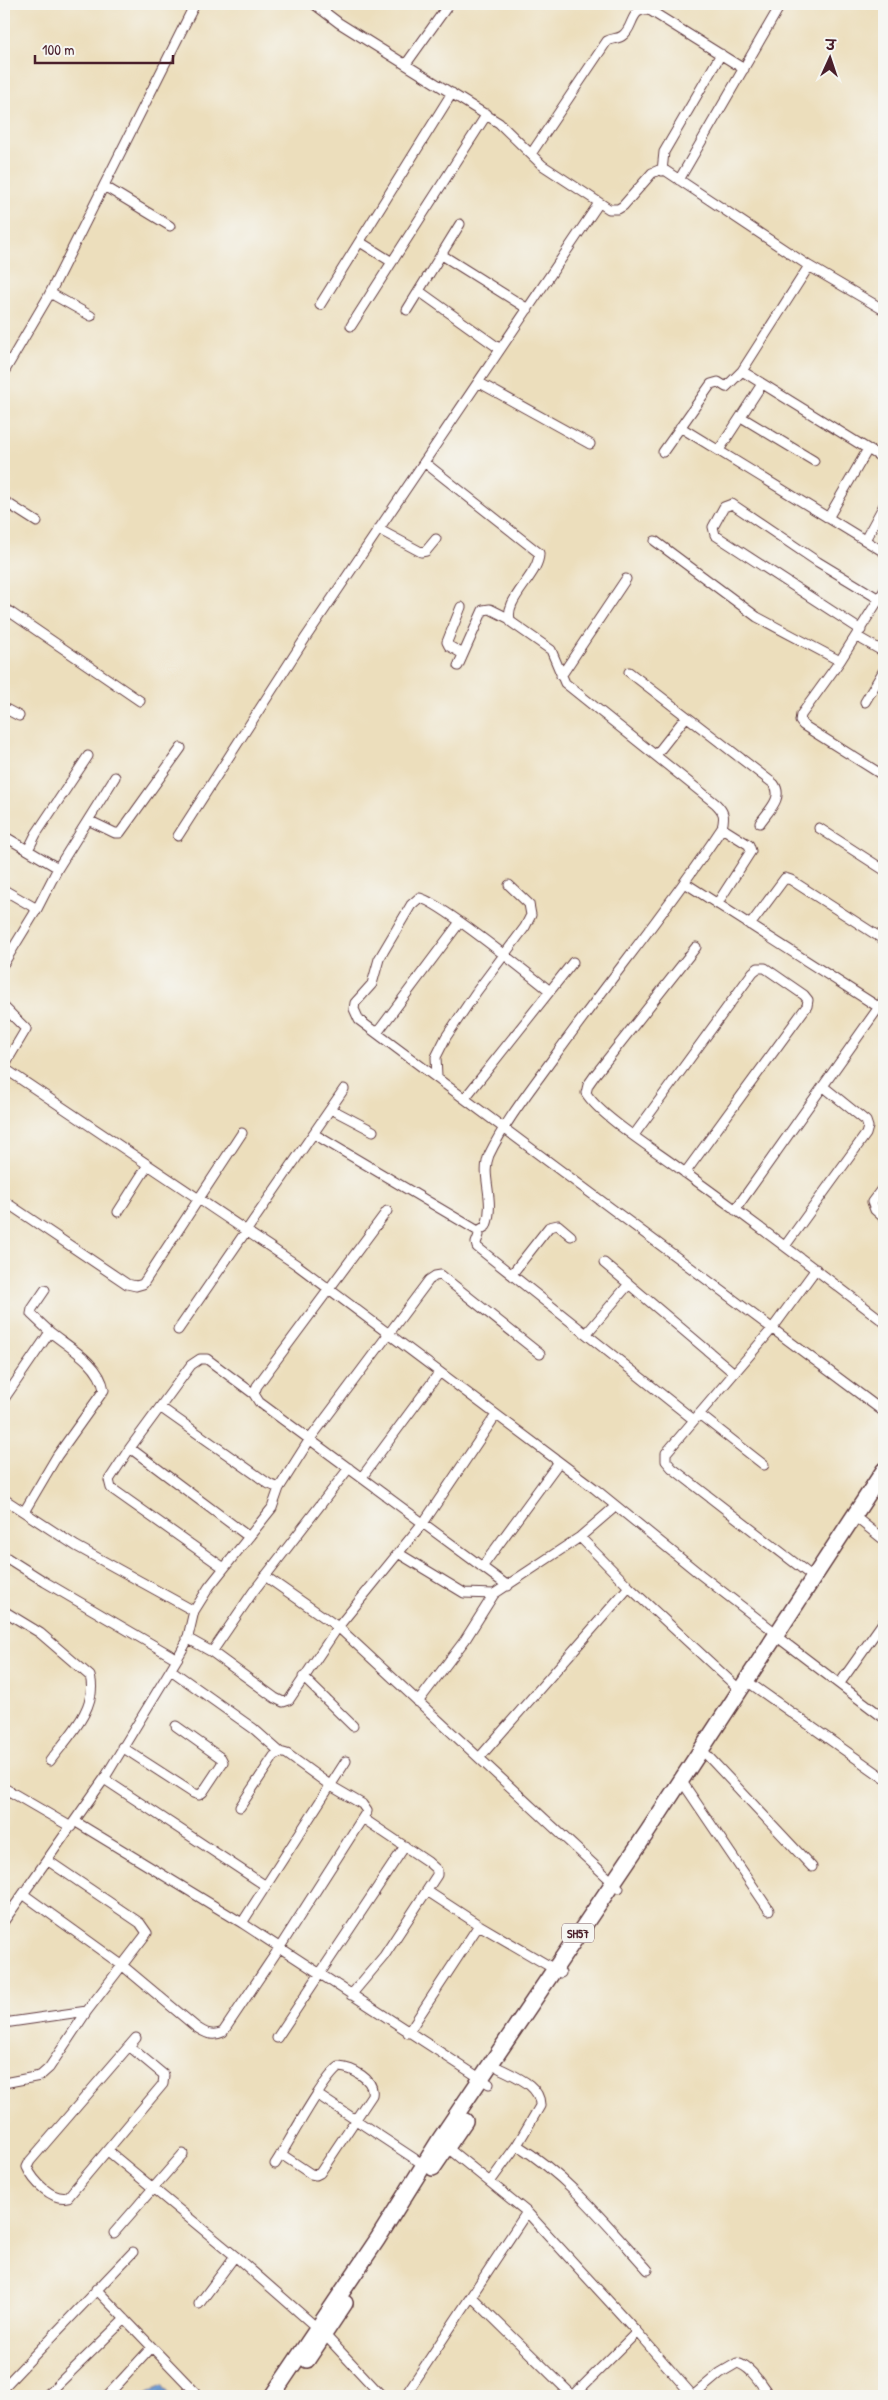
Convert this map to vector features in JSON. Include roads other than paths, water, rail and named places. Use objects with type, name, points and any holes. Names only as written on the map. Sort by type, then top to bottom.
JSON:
[{"type":"main road","name":"SH57","points":[[778,1636],[813,1577],[879,1486],[884,1470]]},
{"type":"main road","name":"SH57","points":[[615,1885],[685,1786],[778,1636],[856,1518]]},
{"type":"main road","name":"SH57","points":[[272,2396],[321,2332],[443,2144],[746,1687]]},
{"type":"main road","name":"SH57","points":[[485,2081],[499,2068],[558,1971]]},
{"type":"main road","name":"SH57","points":[[282,2396],[424,2164],[443,2144]]},
{"type":"street","points":[[4,372],[50,292],[195,4]]},
{"type":"street","points":[[314,4],[339,23],[487,114],[508,130],[556,176],[610,209],[618,210],[652,173],[662,171],[680,180],[809,266],[884,310]]},
{"type":"street","points":[[406,64],[449,4]]},
{"type":"street","points":[[680,180],[781,4]]},
{"type":"street","points":[[531,154],[607,41],[624,35],[638,11],[644,9],[651,11],[744,69]]},
{"type":"street","points":[[662,171],[664,152],[721,54]]},
{"type":"street","points":[[320,305],[452,93]]},
{"type":"street","points":[[351,326],[487,114]]},
{"type":"street","points":[[104,186],[170,226]]},
{"type":"street","points":[[178,836],[378,529],[599,203]]},
{"type":"street","points":[[407,310],[460,224]]},
{"type":"street","points":[[360,242],[392,262]]},
{"type":"street","points":[[442,255],[528,309]]},
{"type":"street","points":[[663,452],[711,384],[718,382],[726,387],[729,386],[742,371],[809,266]]},
{"type":"street","points":[[419,291],[500,350]]},
{"type":"street","points":[[50,292],[91,316]]},
{"type":"street","points":[[742,371],[884,460]]},
{"type":"street","points":[[478,382],[590,444]]},
{"type":"street","points":[[719,450],[762,384]]},
{"type":"street","points":[[741,417],[814,461]]},
{"type":"street","points":[[680,427],[884,552]]},
{"type":"street","points":[[828,518],[868,449]]},
{"type":"street","points":[[424,462],[538,553],[535,566],[509,610],[510,619],[513,624],[551,650],[565,683],[723,812],[722,828],[685,883],[605,984],[504,1127],[486,1163],[490,1208],[486,1226],[478,1231]]},
{"type":"street","points":[[4,501],[37,522]]},
{"type":"street","points":[[884,652],[858,633],[715,535],[713,527],[724,507],[732,504],[818,562],[883,597],[858,633],[840,661],[801,715],[800,721],[802,725],[884,776]]},
{"type":"street","points":[[865,540],[884,505]]},
{"type":"street","points":[[378,529],[421,552],[426,551],[436,539]]},
{"type":"street","points":[[654,541],[757,617],[840,661]]},
{"type":"street","points":[[561,676],[626,579]]},
{"type":"street","points":[[460,607],[447,642],[449,646],[463,654]]},
{"type":"street","points":[[4,608],[140,701]]},
{"type":"street","points":[[458,666],[483,610],[490,609],[510,619]]},
{"type":"street","points":[[865,702],[884,670]]},
{"type":"street","points":[[629,672],[774,784],[778,789],[778,797],[760,823]]},
{"type":"street","points":[[4,708],[19,716]]},
{"type":"street","points":[[656,756],[686,717]]},
{"type":"street","points":[[88,820],[115,833],[120,833],[181,748]]},
{"type":"street","points":[[28,850],[36,834],[88,756]]},
{"type":"street","points":[[4,963],[37,909],[58,868],[115,778]]},
{"type":"street","points":[[717,904],[751,851],[749,845],[722,828]]},
{"type":"street","points":[[819,828],[884,870]]},
{"type":"street","points":[[4,836],[58,868]]},
{"type":"street","points":[[750,925],[785,878],[884,940]]},
{"type":"street","points":[[685,883],[882,1006],[735,1210]]},
{"type":"street","points":[[436,1077],[436,1057],[446,1037],[476,990],[504,955],[531,915],[529,904],[509,885]]},
{"type":"street","points":[[4,890],[37,909]]},
{"type":"street","points":[[550,991],[460,922],[428,900],[419,898],[415,900],[379,959],[372,984],[356,1003],[354,1009],[359,1020],[884,1412]]},
{"type":"street","points":[[377,1033],[460,922]]},
{"type":"street","points":[[4,946],[12,951]]},
{"type":"street","points":[[696,947],[588,1084],[586,1093],[591,1101],[634,1135],[816,1269],[884,1322]]},
{"type":"street","points":[[465,1098],[574,962]]},
{"type":"street","points":[[634,1135],[753,972],[758,968],[765,968],[804,994],[808,1000],[807,1006],[685,1173]]},
{"type":"street","points":[[4,1007],[26,1029],[4,1067],[329,1289],[616,1506],[884,1718]]},
{"type":"street","points":[[785,1246],[866,1134],[868,1127],[866,1121],[824,1087]]},
{"type":"street","points":[[178,1330],[344,1089]]},
{"type":"street","points":[[331,1109],[373,1131]]},
{"type":"street","points":[[4,1201],[127,1284],[136,1286],[143,1284],[242,1133]]},
{"type":"street","points":[[314,1134],[478,1231],[480,1234],[476,1243],[477,1247],[696,1417],[764,1466]]},
{"type":"street","points":[[118,1212],[148,1165]]},
{"type":"street","points":[[884,1186],[872,1202],[875,1210],[884,1218]]},
{"type":"street","points":[[254,1394],[257,1386],[387,1211]]},
{"type":"street","points":[[512,1274],[549,1227],[558,1225],[571,1236]]},
{"type":"street","points":[[604,1263],[734,1373]]},
{"type":"street","points":[[813,1577],[672,1468],[666,1461],[666,1453],[772,1329],[816,1269]]},
{"type":"street","points":[[4,1921],[104,1779],[177,1659],[188,1638],[194,1612],[224,1568],[272,1508],[279,1488],[310,1439],[429,1280],[434,1276],[441,1275],[540,1354]]},
{"type":"street","points":[[587,1333],[629,1284]]},
{"type":"street","points":[[24,1512],[57,1456],[104,1390],[103,1382],[91,1366],[31,1314],[32,1309],[45,1290]]},
{"type":"street","points":[[4,1399],[50,1332]]},
{"type":"street","points":[[224,1568],[111,1488],[109,1480],[112,1473],[191,1365],[200,1359],[207,1359],[254,1394],[259,1402],[508,1586]]},
{"type":"street","points":[[362,1477],[439,1373]]},
{"type":"street","points":[[160,1407],[269,1484],[279,1488]]},
{"type":"street","points":[[188,1638],[212,1652],[275,1698],[283,1702],[289,1700],[338,1627],[423,1523],[496,1415]]},
{"type":"street","points":[[130,1448],[249,1537]]},
{"type":"street","points":[[482,1567],[559,1462]]},
{"type":"street","points":[[212,1652],[265,1576],[350,1468]]},
{"type":"street","points":[[4,1499],[76,1546],[194,1612]]},
{"type":"street","points":[[398,1553],[458,1590],[480,1595],[494,1594],[580,1537],[616,1506]]},
{"type":"street","points":[[856,1518],[884,1540]]},
{"type":"street","points":[[580,1537],[629,1587],[746,1687],[884,1778]]},
{"type":"street","points":[[4,1556],[177,1659]]},
{"type":"street","points":[[265,1576],[338,1627],[615,1885]]},
{"type":"street","points":[[479,1758],[629,1587]]},
{"type":"street","points":[[418,1702],[465,1640],[494,1594]]},
{"type":"street","points":[[4,1611],[40,1633],[90,1676],[93,1686],[86,1709],[50,1762]]},
{"type":"street","points":[[840,1683],[884,1621]]},
{"type":"street","points":[[22,1894],[123,1966],[196,2028],[206,2034],[216,2035],[223,2032],[280,1947],[364,1819],[367,1811],[365,1807],[330,1786],[287,1754],[280,1752],[254,1729],[171,1670]]},
{"type":"street","points":[[303,1677],[353,1726]]},
{"type":"street","points":[[122,1747],[193,1793],[199,1794],[204,1792],[223,1762],[221,1758],[176,1726]]},
{"type":"street","points":[[240,1807],[274,1756],[280,1752]]},
{"type":"street","points":[[706,1754],[812,1867]]},
{"type":"street","points":[[242,1923],[346,1761]]},
{"type":"street","points":[[104,1779],[266,1886]]},
{"type":"street","points":[[685,1786],[769,1910]]},
{"type":"street","points":[[4,1788],[73,1825],[242,1923],[408,2033],[485,2081]]},
{"type":"street","points":[[351,1995],[384,1956],[437,1875],[437,1870],[406,1846],[364,1819]]},
{"type":"street","points":[[277,2038],[406,1846]]},
{"type":"street","points":[[4,2083],[40,2076],[49,2068],[87,2011],[146,1937],[144,1927],[47,1860]]},
{"type":"street","points":[[427,1891],[479,1925],[558,1971]]},
{"type":"street","points":[[408,2033],[479,1925]]},
{"type":"street","points":[[4,2023],[87,2011]]},
{"type":"street","points":[[130,2046],[164,2075],[163,2084],[68,2197],[61,2199],[47,2190],[30,2174],[27,2167],[136,2038]]},
{"type":"street","points":[[275,2164],[281,2154],[318,2095],[334,2070],[339,2067],[346,2067],[370,2082],[373,2089],[372,2095],[316,2175],[311,2174],[281,2154]]},
{"type":"street","points":[[490,2182],[536,2115],[541,2100],[533,2088],[499,2068]]},
{"type":"street","points":[[318,2095],[424,2164]]},
{"type":"street","points":[[443,2144],[527,2212],[693,2396],[725,2369],[736,2364],[744,2365],[770,2396]]},
{"type":"street","points":[[517,2145],[543,2161],[560,2175],[648,2270]]},
{"type":"street","points":[[108,2151],[235,2256],[321,2332],[382,2396]]},
{"type":"street","points":[[114,2233],[183,2154]]},
{"type":"street","points":[[405,2396],[472,2298],[527,2212]]},
{"type":"street","points":[[4,2387],[96,2289],[134,2252]]},
{"type":"street","points":[[199,2304],[235,2256]]},
{"type":"street","points":[[96,2289],[199,2396]]},
{"type":"street","points":[[472,2298],[573,2396],[637,2332]]},
{"type":"street","points":[[47,2396],[125,2319]]},
{"type":"street","points":[[107,2396],[152,2347]]},
{"type":"water","points":[[162,2385],[171,2396],[142,2396]]}]
